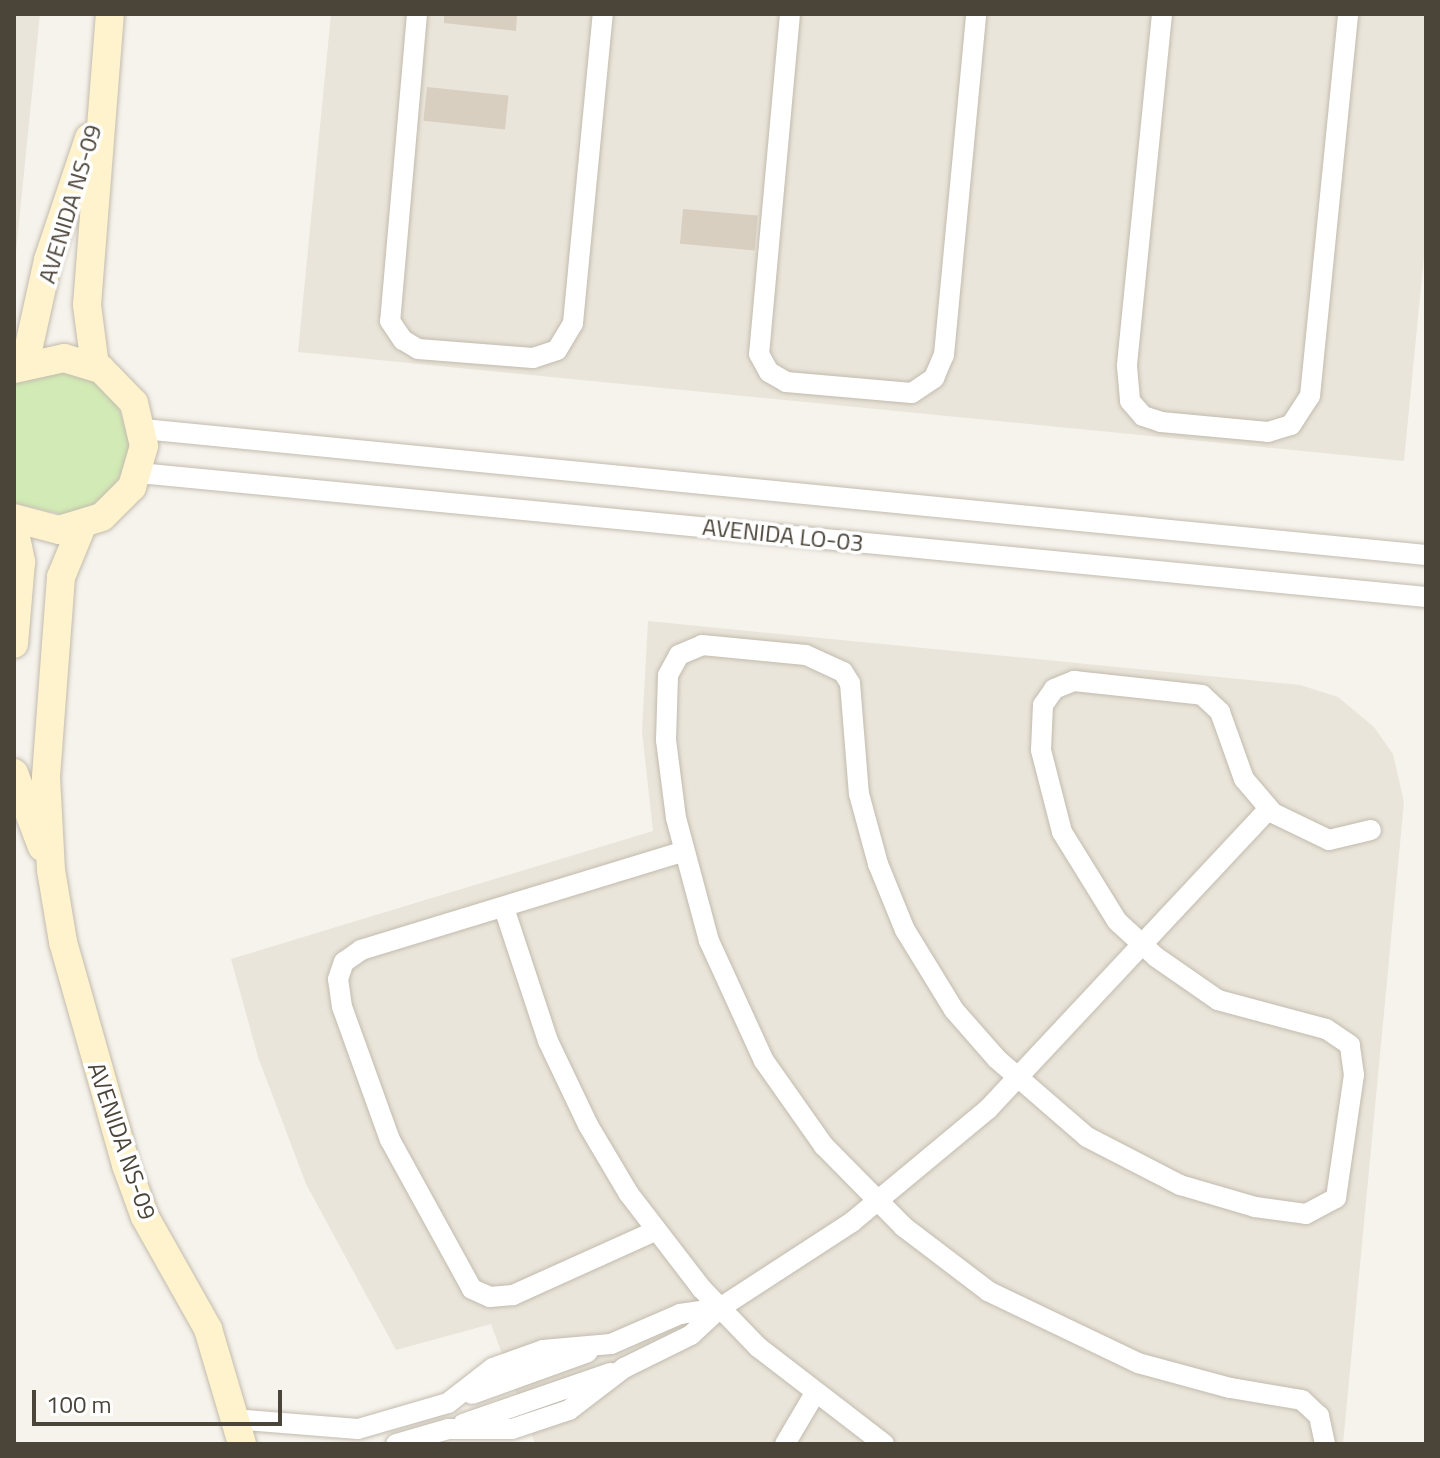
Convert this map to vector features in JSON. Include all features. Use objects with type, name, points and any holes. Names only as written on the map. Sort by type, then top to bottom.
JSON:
[{"type":"street","name":"AVENIDA NS-09","points":[[95,366],[87,305],[110,14]]},
{"type":"street","points":[[417,14],[390,321],[403,340],[418,349],[533,358],[557,350],[573,323],[603,14]]},
{"type":"street","points":[[790,14],[759,354],[769,372],[786,382],[912,393],[934,378],[944,355],[976,14]]},
{"type":"street","points":[[1162,14],[1129,351],[1130,401],[1143,416],[1161,422],[1268,432],[1291,425],[1310,396],[1348,14]]},
{"type":"street","name":"AVENIDA NS-09","points":[[19,366],[48,260],[103,92]]},
{"type":"street","points":[[14,518],[47,529],[82,526],[119,504],[139,473],[143,429],[127,392],[95,366],[64,358],[19,366]]},
{"type":"street","name":"AVENIDA LO-03","points":[[143,429],[1426,555]]},
{"type":"street","name":"AVENIDA LO-03","points":[[139,473],[1426,597]]},
{"type":"street","name":"AVENIDA NS-09","points":[[82,526],[61,577],[46,778],[51,870],[69,973],[126,1165],[145,1217],[208,1329],[238,1431]]},
{"type":"street","points":[[14,528],[21,562],[14,644]]},
{"type":"street","points":[[1325,1444],[1319,1416],[1305,1401],[1176,1374],[1079,1339],[971,1280],[878,1202],[824,1146],[764,1061],[727,989],[682,852],[665,704],[676,658],[702,645],[806,655],[837,667],[850,683],[859,794],[900,919],[936,985],[1018,1079],[1087,1137],[1180,1185],[1296,1214],[1316,1212],[1336,1198],[1345,1165],[1354,1060],[1350,1045],[1335,1033],[1218,1000],[1142,945],[1097,895],[1062,832],[1041,750],[1039,719],[1049,695],[1080,681],[1206,697],[1221,716],[1240,772],[1269,809],[1303,832],[1329,840],[1371,830]]},
{"type":"street","name":"AVENIDA NS-09","points":[[14,773],[51,870]]},
{"type":"street","points":[[396,1444],[448,1429],[512,1429],[569,1410],[624,1368],[691,1335],[720,1308],[878,1202],[962,1134],[1018,1079],[1269,809]]},
{"type":"street","points":[[655,1231],[534,1287],[505,1297],[485,1296],[468,1284],[403,1169],[342,1007],[339,971],[361,950],[682,852]]},
{"type":"street","points":[[504,908],[568,1087],[610,1164],[655,1231],[720,1308],[814,1395],[884,1444]]},
{"type":"street","points":[[238,1431],[363,1436],[448,1403],[493,1368],[531,1354],[611,1344],[680,1314],[720,1308]]},
{"type":"street","points":[[785,1444],[814,1395]]},
{"type":"shaded area","points":[[14,14],[40,14],[14,272]]},
{"type":"shaded area","points":[[331,14],[1426,14],[1426,236],[1404,461],[298,352]]},
{"type":"shaded area","points":[[648,621],[1300,685],[1338,697],[1374,727],[1393,754],[1404,802],[1343,1444],[535,1444],[491,1324],[396,1350],[306,1184],[258,1057],[231,959],[653,831],[642,731]]},
{"type":"green space","points":[[52,369],[91,377],[116,399],[130,443],[125,468],[111,491],[90,507],[64,515],[14,503],[14,381]]},
{"type":"building","points":[[444,14],[517,14],[516,31],[444,23]]},
{"type":"building","points":[[427,87],[509,96],[505,129],[423,121]]},
{"type":"building","points":[[683,209],[758,216],[755,250],[680,244]]}]
